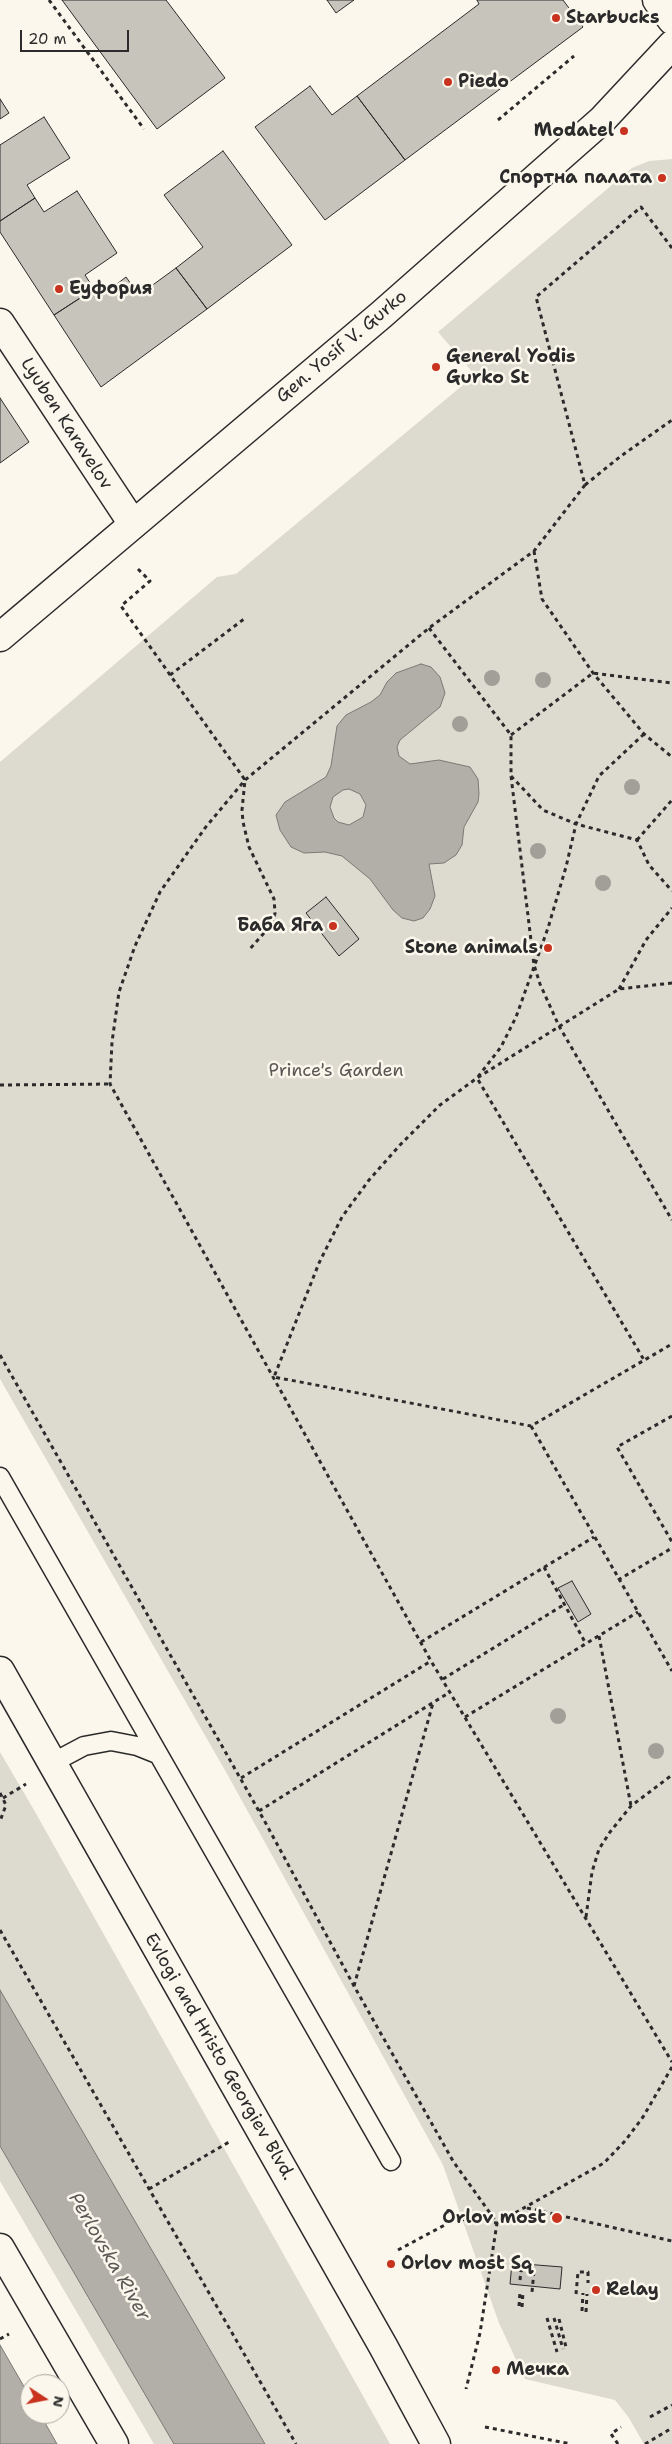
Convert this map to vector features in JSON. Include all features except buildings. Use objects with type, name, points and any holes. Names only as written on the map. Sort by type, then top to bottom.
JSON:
[{"type":"main road","points":[[657,0],[672,20]]},
{"type":"main road","name":"Gen. Yosif V. Gurko","points":[[0,637],[381,315],[602,120],[672,45]]},
{"type":"main road","name":"Lyuben Karavelov","points":[[0,323],[133,524]]},
{"type":"main road","name":"Evlogi and Hristo Georgiev Blvd.","points":[[0,1671],[383,2346],[436,2444]]},
{"type":"main road","points":[[0,2248],[114,2444]]},
{"type":"lane","points":[[0,1477],[391,2161]]},
{"type":"lane","points":[[52,1763],[84,1746],[111,1741],[137,1746],[157,1754]]},
{"type":"path","points":[[49,0],[144,129]]},
{"type":"path","points":[[498,120],[574,56]]},
{"type":"path","points":[[585,485],[536,297],[642,207],[672,248]]},
{"type":"path","points":[[672,420],[585,485],[534,551],[429,628],[246,780],[178,864],[160,892],[135,946],[119,992],[112,1042],[110,1084],[274,1377],[353,1524],[431,1661],[672,2062]]},
{"type":"path","points":[[534,551],[542,599],[593,673],[644,734],[672,757]]},
{"type":"path","points":[[138,569],[150,581],[121,606],[246,780],[242,810],[245,830],[249,847],[274,899],[275,914],[272,924],[248,951]]},
{"type":"path","points":[[170,676],[244,619]]},
{"type":"path","points":[[429,628],[510,735],[511,776],[534,965],[540,984],[559,1026],[672,1220]]},
{"type":"path","points":[[510,735],[593,673],[672,683]]},
{"type":"path","points":[[477,1078],[501,1047],[516,1017],[548,928],[566,867],[576,824],[598,776],[644,734]]},
{"type":"path","points":[[511,776],[543,810],[576,824],[637,840],[649,865],[672,891]]},
{"type":"path","points":[[637,840],[672,800]]},
{"type":"path","points":[[619,989],[646,940],[672,908]]},
{"type":"path","points":[[274,1377],[319,1263],[342,1217],[369,1180],[400,1144],[440,1105],[477,1078],[619,989],[672,983]]},
{"type":"path","points":[[477,1078],[644,1360]]},
{"type":"path","points":[[0,1085],[110,1084]]},
{"type":"path","points":[[274,1377],[531,1426],[672,1344]]},
{"type":"path","points":[[0,1355],[259,1810],[354,1986],[453,2161],[497,2223],[480,2333],[466,2389]]},
{"type":"path","points":[[672,1416],[616,1448],[672,1542]]},
{"type":"path","points":[[531,1426],[672,1671]]},
{"type":"path","points":[[421,1642],[594,1537]]},
{"type":"path","points":[[618,1580],[672,1548]]},
{"type":"path","points":[[544,1567],[586,1644]]},
{"type":"path","points":[[443,1679],[564,1604]]},
{"type":"path","points":[[465,1718],[638,1612]]},
{"type":"path","points":[[599,1636],[631,1806]]},
{"type":"path","points":[[241,1778],[431,1661]]},
{"type":"path","points":[[259,1810],[450,1692]]},
{"type":"path","points":[[354,1986],[433,1703]]},
{"type":"path","points":[[586,1917],[592,1872],[599,1850],[610,1832],[631,1806],[672,1775]]},
{"type":"path","points":[[3,1798],[27,1784]]},
{"type":"path","points":[[0,1793],[3,1798],[5,1813],[0,1821]]},
{"type":"path","points":[[0,1930],[296,2444]]},
{"type":"path","points":[[398,2250],[456,2219],[497,2223],[527,2208],[604,2162],[625,2141],[643,2117],[672,2067]]},
{"type":"path","points":[[149,2189],[230,2142]]},
{"type":"path","points":[[527,2208],[672,2241]]},
{"type":"path","points":[[520,2280],[521,2270],[534,2271],[532,2292]]},
{"type":"path","points":[[576,2294],[578,2272],[588,2272],[588,2284]]},
{"type":"path","points":[[520,2307],[521,2292]]},
{"type":"path","points":[[584,2312],[585,2294]]},
{"type":"path","points":[[547,2318],[557,2352]]},
{"type":"path","points":[[556,2319],[564,2348]]},
{"type":"path","points":[[0,2339],[9,2334]]},
{"type":"path","points":[[650,2417],[672,2405]]},
{"type":"path","points":[[485,2427],[571,2444]]},
{"type":"path","points":[[618,2444],[611,2434],[621,2427]]},
{"type":"path","points":[[644,2444],[672,2428]]},
{"type":"green space","name":"Prince's Garden","points":[[672,159],[672,2444],[644,2444],[629,2418],[615,2400],[525,2379],[499,2323],[443,2165],[226,1772],[0,1379],[0,762],[217,577],[236,574],[475,375],[438,332],[632,168],[649,161]]},
{"type":"green space","points":[[0,1752],[390,2444],[154,2444],[0,2181]]},
{"type":"water","points":[[421,664],[431,667],[440,677],[445,693],[440,707],[400,740],[397,747],[399,756],[410,764],[439,760],[470,767],[478,779],[478,802],[464,827],[462,845],[456,855],[444,863],[429,864],[435,896],[430,909],[423,918],[414,921],[402,918],[393,910],[370,879],[342,856],[325,852],[304,853],[291,847],[280,830],[276,815],[285,802],[326,777],[331,766],[337,726],[346,715],[380,695],[387,682],[396,673]],"holes":[[[349,789],[360,794],[366,805],[363,817],[349,825],[338,822],[334,818],[330,807],[333,797],[343,790]]]},
{"type":"water","name":"Perlovska River","points":[[0,1990],[265,2444],[174,2444],[0,2146]]},
{"type":"water","points":[[0,2345],[20,2380],[20,2424],[46,2424],[57,2444],[0,2444]]},
{"type":"place","name":"Starbucks","points":[[556,18]]},
{"type":"place","name":"Piedo","points":[[448,82]]},
{"type":"place","name":"Modatel","points":[[624,131]]},
{"type":"place","name":"Спортна палата","points":[[662,178]]},
{"type":"place","name":"Еуфория","points":[[59,289]]},
{"type":"place","name":"General Yodis Gurko St","points":[[436,367]]},
{"type":"place","name":"Баба Яга","points":[[333,926]]},
{"type":"place","name":"Stone animals","points":[[548,948]]},
{"type":"place","name":"Orlov most","points":[[557,2218]]},
{"type":"place","name":"Orlov most Sq","points":[[391,2264]]},
{"type":"place","name":"Relay","points":[[596,2290]]},
{"type":"place","name":"Мечка","points":[[496,2370]]}]
